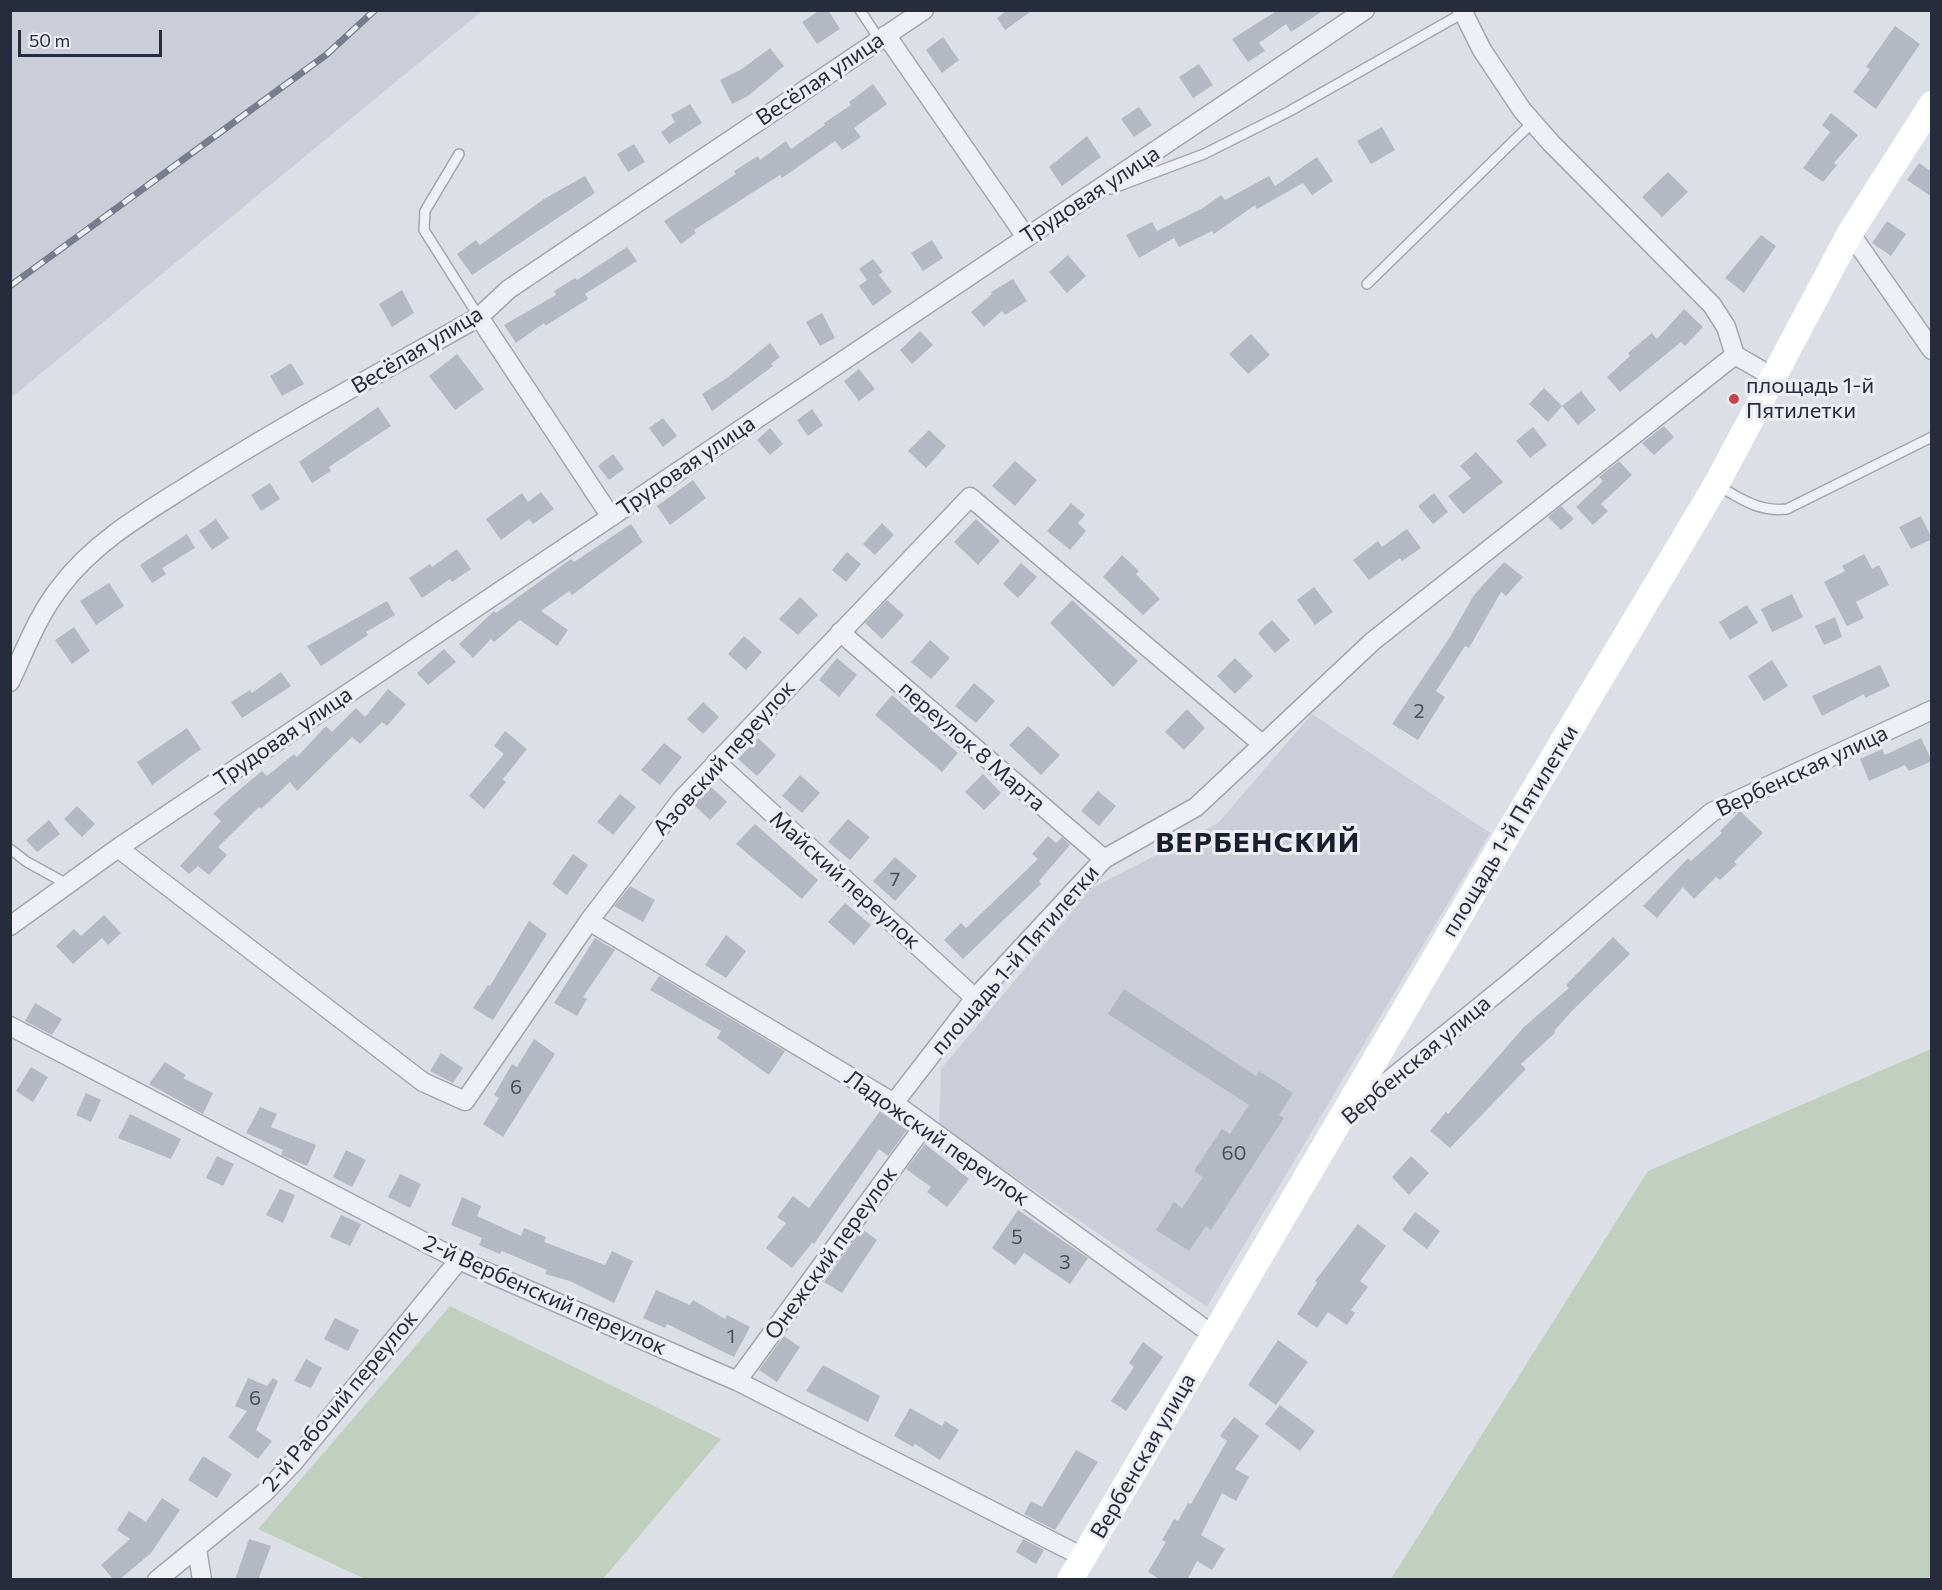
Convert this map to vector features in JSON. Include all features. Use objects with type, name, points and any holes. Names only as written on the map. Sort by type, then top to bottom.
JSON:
[{"type":"main road","name":"площадь 1-й Пятилетки","points":[[1339,1120],[1716,485],[1850,232],[1932,104]]},
{"type":"main road","name":"Вербенская улица","points":[[1070,1580],[1339,1120]]},
{"type":"street","name":"Весёлая улица","points":[[10,682],[33,633],[59,587],[89,554],[137,518],[239,453],[479,317],[509,289],[924,10]]},
{"type":"street","name":"Трудовая улица","points":[[10,926],[118,848],[1026,237],[1256,86],[1365,10]]},
{"type":"street","points":[[1465,11],[1502,83],[1533,122],[1712,305],[1726,327],[1735,355],[1773,377]]},
{"type":"street","points":[[883,37],[1026,237]]},
{"type":"street","points":[[1850,232],[1932,350]]},
{"type":"street","points":[[479,317],[611,517]]},
{"type":"street","name":"площадь 1-й Пятилетки","points":[[894,1103],[975,998],[1104,859],[1196,807],[1373,641],[1735,355]]},
{"type":"street","name":"Азовский переулок","points":[[118,848],[423,1082],[465,1101],[589,921],[681,800],[970,497],[1262,744]]},
{"type":"street","name":"переулок 8 Марта","points":[[840,632],[1104,859]]},
{"type":"street","name":"Вербенская улица","points":[[1339,1120],[1712,812],[1932,710]]},
{"type":"street","name":"Майский переулок","points":[[716,762],[975,998]]},
{"type":"street","name":"Ладожский переулок","points":[[589,921],[894,1103],[1214,1335]]},
{"type":"street","name":"2-й Вербенский переулок","points":[[10,1026],[459,1260],[738,1381],[1083,1557]]},
{"type":"street","name":"Онежский переулок","points":[[738,1381],[924,1126]]},
{"type":"street","name":"2-й Рабочий переулок","points":[[157,1580],[197,1550],[264,1493],[293,1463],[459,1260]]},
{"type":"street","points":[[197,1550],[202,1580]]},
{"type":"lane","points":[[860,10],[883,37]]},
{"type":"lane","points":[[1083,199],[1204,154],[1288,112],[1465,11]]},
{"type":"lane","points":[[1367,284],[1533,122]]},
{"type":"lane","points":[[459,154],[425,212],[424,230],[479,317]]},
{"type":"lane","points":[[1716,485],[1756,507],[1772,511],[1787,509],[1932,437]]},
{"type":"lane","points":[[10,849],[27,862],[67,884]]},
{"type":"shaded area","points":[[11,10],[482,10],[482,11],[11,398]]},
{"type":"shaded area","points":[[1312,714],[1490,833],[1207,1307],[939,1126],[941,1069],[1092,888],[1218,823]]},
{"type":"green space","points":[[1931,1049],[1931,1579],[1391,1579],[1648,1171]]},
{"type":"green space","points":[[450,1306],[721,1439],[603,1579],[365,1579],[258,1529]]},
{"type":"building","points":[[820,10],[828,10],[840,29],[817,44],[802,22]]},
{"type":"building","points":[[1007,10],[1033,10],[1005,30],[997,18]]},
{"type":"building","points":[[1278,10],[1324,10],[1291,32],[1286,24],[1259,43],[1265,51],[1248,62],[1232,39]]},
{"type":"building","points":[[1895,26],[1920,44],[1876,109],[1853,92],[1870,69],[1866,67]]},
{"type":"building","points":[[943,37],[959,60],[942,73],[926,50]]},
{"type":"building","points":[[770,48],[784,66],[748,96],[732,104],[720,80],[742,69]]},
{"type":"building","points":[[1199,64],[1213,85],[1193,98],[1179,77]]},
{"type":"building","points":[[873,84],[887,104],[854,128],[861,137],[842,150],[835,141],[782,178],[780,175],[694,230],[696,233],[681,244],[664,221],[736,174],[734,171],[758,156],[760,160],[786,141],[791,149],[851,105],[849,102]]},
{"type":"building","points":[[690,104],[702,123],[669,144],[661,132],[675,122],[671,115]]},
{"type":"building","points":[[1139,107],[1152,125],[1134,137],[1121,119]]},
{"type":"building","points":[[1831,113],[1858,135],[1834,163],[1837,165],[1823,182],[1803,168],[1830,132],[1822,125]]},
{"type":"building","points":[[1382,127],[1395,150],[1371,164],[1357,141]]},
{"type":"building","points":[[1087,136],[1101,157],[1062,186],[1049,167]]},
{"type":"building","points":[[634,144],[645,162],[628,172],[617,154]]},
{"type":"building","points":[[1317,157],[1333,181],[1312,195],[1303,183],[1257,209],[1255,205],[1214,234],[1212,231],[1179,247],[1174,238],[1139,258],[1126,235],[1152,222],[1157,231],[1203,208],[1221,195],[1225,200],[1269,176],[1275,186]]},
{"type":"building","points":[[1919,163],[1932,172],[1932,197],[1907,180]]},
{"type":"building","points":[[1668,172],[1688,192],[1662,217],[1642,197]]},
{"type":"building","points":[[585,176],[595,193],[472,275],[457,254],[476,240],[480,245],[544,199]]},
{"type":"building","points":[[1887,221],[1906,234],[1891,256],[1872,243]]},
{"type":"building","points":[[1761,235],[1776,246],[1744,293],[1725,278]]},
{"type":"building","points":[[932,240],[943,258],[923,271],[911,253]]},
{"type":"building","points":[[627,247],[637,261],[585,294],[588,299],[545,326],[544,323],[516,343],[504,325],[556,295],[554,291],[575,278],[577,280]]},
{"type":"building","points":[[1068,255],[1086,276],[1067,293],[1049,272]]},
{"type":"building","points":[[873,259],[883,272],[879,275],[892,292],[873,306],[859,286],[867,280],[859,269]]},
{"type":"building","points":[[1013,279],[1027,301],[1005,315],[1002,311],[984,327],[971,312],[992,294],[991,292]]},
{"type":"building","points":[[402,290],[414,313],[392,327],[379,304]]},
{"type":"building","points":[[1684,309],[1703,327],[1685,346],[1681,342],[1620,392],[1607,377],[1630,356],[1628,353],[1652,333],[1657,339]]},
{"type":"building","points":[[822,313],[835,338],[820,346],[806,322]]},
{"type":"building","points":[[920,331],[933,345],[912,364],[900,350]]},
{"type":"building","points":[[1251,334],[1270,355],[1248,374],[1229,354]]},
{"type":"building","points":[[770,343],[780,357],[771,364],[773,366],[712,411],[702,394],[727,378]]},
{"type":"building","points":[[457,354],[484,389],[455,410],[429,376]]},
{"type":"building","points":[[291,363],[304,384],[282,396],[270,376]]},
{"type":"building","points":[[859,369],[875,389],[859,401],[844,381]]},
{"type":"building","points":[[1544,388],[1562,406],[1548,422],[1529,404]]},
{"type":"building","points":[[1581,391],[1596,410],[1578,425],[1562,406]]},
{"type":"building","points":[[378,407],[391,426],[329,467],[331,471],[312,483],[299,462]]},
{"type":"building","points":[[812,409],[823,425],[808,436],[797,420]]},
{"type":"building","points":[[663,418],[677,436],[663,447],[649,428]]},
{"type":"building","points":[[1664,426],[1674,437],[1654,455],[1642,443]]},
{"type":"building","points":[[1533,427],[1547,445],[1530,458],[1516,441]]},
{"type":"building","points":[[770,428],[783,444],[770,455],[757,440]]},
{"type":"building","points":[[929,430],[946,446],[926,468],[908,451]]},
{"type":"building","points":[[1476,452],[1503,482],[1463,514],[1448,496],[1471,478],[1460,466]]},
{"type":"building","points":[[613,454],[624,469],[609,480],[598,466]]},
{"type":"building","points":[[1015,461],[1037,480],[1015,506],[992,486]]},
{"type":"building","points":[[1619,461],[1632,475],[1601,504],[1608,511],[1593,525],[1576,507],[1603,481],[1599,477]]},
{"type":"building","points":[[693,480],[706,498],[670,525],[657,506]]},
{"type":"building","points":[[270,483],[280,499],[261,511],[251,495]]},
{"type":"building","points":[[541,492],[554,509],[533,524],[529,519],[501,540],[486,519],[522,493],[528,502]]},
{"type":"building","points":[[1434,493],[1448,512],[1433,524],[1418,506]]},
{"type":"building","points":[[1071,503],[1085,515],[1078,523],[1086,531],[1070,550],[1047,531]]},
{"type":"building","points":[[1561,506],[1574,519],[1561,530],[1548,517]]},
{"type":"building","points":[[1921,516],[1932,539],[1911,549],[1899,527]]},
{"type":"building","points":[[216,519],[229,538],[212,550],[199,531]]},
{"type":"building","points":[[976,519],[1000,541],[978,565],[954,542]]},
{"type":"building","points":[[882,523],[894,535],[875,555],[863,544]]},
{"type":"building","points":[[631,524],[643,542],[572,595],[569,591],[541,611],[568,630],[557,646],[520,620],[494,642],[491,639],[473,658],[459,644],[494,611],[496,613],[571,559],[574,562]]},
{"type":"building","points":[[1407,529],[1421,548],[1402,561],[1400,558],[1369,580],[1353,560],[1378,541],[1382,547]]},
{"type":"building","points":[[187,534],[195,548],[162,568],[166,574],[152,583],[140,565]]},
{"type":"building","points":[[457,549],[471,569],[452,582],[450,579],[422,598],[409,578],[430,564],[432,567]]},
{"type":"building","points":[[847,552],[861,564],[846,582],[832,570]]},
{"type":"building","points":[[1864,554],[1872,569],[1879,565],[1889,585],[1856,602],[1864,618],[1847,626],[1824,582],[1845,571],[1842,566]]},
{"type":"building","points":[[1122,555],[1139,571],[1136,574],[1160,599],[1143,615],[1103,577]]},
{"type":"building","points":[[1504,562],[1523,577],[1506,596],[1501,592],[1469,648],[1465,646],[1436,691],[1445,697],[1418,740],[1392,724],[1450,637],[1474,595]]},
{"type":"building","points":[[1021,563],[1037,577],[1018,598],[1003,584]]},
{"type":"building","points":[[109,583],[124,606],[96,625],[80,601]]},
{"type":"building","points":[[1314,587],[1333,612],[1315,625],[1297,600]]},
{"type":"building","points":[[1792,594],[1803,617],[1772,632],[1761,609]]},
{"type":"building","points":[[800,597],[818,615],[798,635],[779,619]]},
{"type":"building","points":[[887,600],[904,615],[882,639],[865,623]]},
{"type":"building","points":[[1072,600],[1138,661],[1113,687],[1050,623]]},
{"type":"building","points":[[387,601],[395,615],[366,632],[368,635],[321,666],[307,646]]},
{"type":"building","points":[[1747,605],[1758,623],[1730,640],[1719,622]]},
{"type":"building","points":[[1835,617],[1842,637],[1824,645],[1815,626]]},
{"type":"building","points":[[1272,620],[1290,640],[1275,653],[1258,633]]},
{"type":"building","points":[[74,627],[90,651],[72,664],[55,640]]},
{"type":"building","points":[[744,636],[762,652],[746,670],[728,654]]},
{"type":"building","points":[[930,640],[950,658],[931,679],[911,662]]},
{"type":"building","points":[[444,649],[456,662],[428,685],[417,673]]},
{"type":"building","points":[[837,658],[857,675],[839,697],[819,680]]},
{"type":"building","points":[[1235,658],[1253,676],[1235,694],[1217,676]]},
{"type":"building","points":[[1772,660],[1788,686],[1764,701],[1748,676]]},
{"type":"building","points":[[1880,665],[1890,686],[1865,698],[1864,694],[1822,716],[1812,696]]},
{"type":"building","points":[[281,672],[291,686],[242,718],[231,702],[250,690],[252,693]]},
{"type":"building","points":[[974,683],[995,701],[976,723],[955,706]]},
{"type":"building","points":[[388,689],[406,704],[387,726],[382,722],[360,744],[352,737],[297,791],[290,782],[261,809],[259,807],[218,847],[227,855],[209,875],[198,866],[189,874],[180,866],[221,821],[213,814],[232,796],[262,771],[267,776],[294,754],[297,757],[326,726],[332,732],[356,708],[365,717]]},
{"type":"building","points":[[892,695],[958,753],[942,772],[875,715]]},
{"type":"building","points":[[703,702],[719,717],[703,734],[687,719]]},
{"type":"building","points":[[1187,709],[1205,728],[1184,750],[1165,732]]},
{"type":"building","points":[[1028,726],[1060,755],[1041,775],[1009,745]]},
{"type":"building","points":[[187,728],[201,749],[152,785],[137,762]]},
{"type":"building","points":[[505,731],[527,749],[503,779],[506,782],[484,809],[469,796],[504,754],[494,746]]},
{"type":"building","points":[[758,738],[776,755],[757,776],[738,759]]},
{"type":"building","points":[[1921,738],[1932,761],[1909,771],[1905,765],[1869,781],[1860,759],[1882,749],[1885,755]]},
{"type":"building","points":[[664,743],[682,757],[660,785],[641,770]]},
{"type":"building","points":[[983,774],[1001,793],[984,810],[965,792]]},
{"type":"building","points":[[800,775],[820,793],[802,813],[782,796]]},
{"type":"building","points":[[710,786],[727,802],[710,820],[693,804]]},
{"type":"building","points":[[1098,791],[1116,806],[1099,826],[1081,811]]},
{"type":"building","points":[[620,794],[636,807],[613,835],[597,822]]},
{"type":"building","points":[[77,806],[95,824],[82,837],[64,819]]},
{"type":"building","points":[[1740,811],[1763,833],[1734,862],[1737,864],[1720,880],[1716,877],[1694,899],[1683,887],[1657,918],[1643,906],[1688,858],[1691,861],[1722,833],[1720,831]]},
{"type":"building","points":[[848,819],[870,837],[850,860],[828,842]]},
{"type":"building","points":[[49,820],[60,834],[37,852],[26,840]]},
{"type":"building","points":[[755,824],[818,880],[802,899],[736,844]]},
{"type":"building","points":[[1048,836],[1056,843],[1062,837],[1070,845],[1039,881],[1041,884],[963,959],[944,940],[961,923],[966,928],[1038,859],[1032,854]]},
{"type":"building","points":[[573,854],[588,865],[567,895],[552,884]]},
{"type":"building","points":[[895,857],[917,876],[895,901],[873,881]]},
{"type":"building","points":[[630,886],[655,900],[643,922],[614,906]]},
{"type":"building","points":[[845,903],[871,925],[854,945],[828,922]]},
{"type":"building","points":[[104,915],[121,933],[108,945],[102,938],[73,964],[56,946],[74,929],[81,936]]},
{"type":"building","points":[[529,921],[547,934],[493,1020],[473,1008],[488,985],[490,986]]},
{"type":"building","points":[[726,935],[746,951],[726,978],[705,965]]},
{"type":"building","points":[[1613,937],[1630,954],[1572,1011],[1554,1031],[1555,1033],[1521,1064],[1526,1069],[1450,1148],[1430,1131],[1446,1112],[1448,1114],[1524,1027],[1569,988],[1566,985]]},
{"type":"building","points":[[595,938],[615,950],[583,997],[587,999],[577,1016],[554,1003]]},
{"type":"building","points":[[659,976],[785,1051],[769,1075],[717,1038],[721,1031],[650,990]]},
{"type":"building","points":[[1124,989],[1256,1076],[1259,1071],[1293,1093],[1279,1115],[1284,1118],[1211,1230],[1206,1226],[1189,1251],[1156,1230],[1174,1202],[1182,1208],[1203,1177],[1194,1171],[1222,1129],[1230,1134],[1249,1105],[1108,1014]]},
{"type":"building","points":[[35,1003],[62,1019],[52,1035],[25,1021]]},
{"type":"building","points":[[534,1039],[555,1054],[503,1137],[483,1124],[499,1098],[494,1095],[512,1064],[517,1067]]},
{"type":"building","points":[[441,1053],[463,1068],[453,1083],[430,1071]]},
{"type":"building","points":[[165,1062],[186,1075],[183,1078],[213,1093],[203,1114],[149,1084]]},
{"type":"building","points":[[31,1067],[48,1077],[33,1102],[16,1091]]},
{"type":"building","points":[[86,1093],[101,1100],[91,1122],[76,1115]]},
{"type":"building","points":[[260,1107],[277,1114],[271,1127],[316,1145],[307,1166],[281,1155],[283,1150],[246,1133]]},
{"type":"building","points":[[880,1111],[907,1130],[888,1156],[879,1149],[814,1244],[812,1243],[792,1268],[766,1248],[786,1223],[777,1217],[793,1196],[809,1208]]},
{"type":"building","points":[[130,1114],[181,1139],[171,1159],[118,1138]]},
{"type":"building","points":[[925,1144],[969,1179],[947,1207],[927,1192],[931,1187],[906,1169]]},
{"type":"building","points":[[346,1150],[366,1160],[352,1187],[333,1177]]},
{"type":"building","points":[[217,1156],[234,1164],[223,1186],[206,1178]]},
{"type":"building","points":[[1411,1156],[1429,1173],[1409,1195],[1392,1177]]},
{"type":"building","points":[[400,1174],[421,1184],[410,1208],[388,1197]]},
{"type":"building","points":[[280,1189],[295,1195],[283,1223],[266,1215]]},
{"type":"building","points":[[462,1197],[481,1206],[477,1216],[521,1236],[524,1228],[546,1237],[544,1242],[605,1265],[612,1251],[633,1261],[614,1303],[570,1281],[545,1274],[547,1270],[502,1251],[500,1254],[479,1245],[482,1238],[451,1225]]},
{"type":"building","points":[[1018,1210],[1088,1258],[1070,1284],[1024,1253],[1015,1265],[992,1248]]},
{"type":"building","points":[[1415,1212],[1440,1231],[1427,1249],[1402,1230]]},
{"type":"building","points":[[341,1215],[361,1224],[350,1246],[330,1237]]},
{"type":"building","points":[[1358,1224],[1386,1246],[1360,1281],[1368,1287],[1351,1310],[1355,1313],[1347,1325],[1328,1312],[1317,1328],[1297,1314],[1317,1283],[1315,1281]]},
{"type":"building","points":[[862,1229],[877,1240],[842,1293],[824,1282]]},
{"type":"building","points":[[656,1290],[690,1305],[693,1300],[725,1319],[727,1315],[750,1327],[734,1357],[667,1324],[665,1328],[643,1318]]},
{"type":"building","points":[[335,1318],[359,1330],[348,1351],[324,1339]]},
{"type":"building","points":[[784,1336],[800,1347],[777,1382],[759,1370]]},
{"type":"building","points":[[1278,1340],[1308,1362],[1276,1405],[1248,1385]]},
{"type":"building","points":[[1143,1342],[1163,1357],[1126,1411],[1111,1401],[1134,1367],[1129,1363]]},
{"type":"building","points":[[306,1359],[322,1368],[311,1388],[294,1381]]},
{"type":"building","points":[[823,1365],[880,1396],[868,1422],[806,1391]]},
{"type":"building","points":[[248,1378],[267,1386],[273,1378],[278,1381],[256,1430],[272,1441],[258,1459],[228,1437],[247,1411],[235,1406]]},
{"type":"building","points":[[1280,1405],[1315,1431],[1300,1451],[1265,1424]]},
{"type":"building","points":[[910,1408],[942,1426],[945,1421],[959,1430],[940,1460],[915,1444],[913,1447],[894,1436]]},
{"type":"building","points":[[1234,1417],[1259,1436],[1235,1469],[1249,1477],[1236,1501],[1222,1493],[1201,1535],[1225,1549],[1212,1570],[1197,1561],[1187,1580],[1161,1580],[1148,1572],[1166,1542],[1162,1540],[1174,1519],[1178,1521],[1188,1503],[1191,1504],[1227,1441],[1220,1436]]},
{"type":"building","points":[[1076,1450],[1098,1462],[1055,1530],[1024,1514],[1031,1501],[1042,1507]]},
{"type":"building","points":[[203,1456],[232,1474],[217,1498],[188,1480]]},
{"type":"building","points":[[162,1498],[180,1510],[151,1553],[119,1580],[114,1580],[101,1565],[130,1539],[117,1530],[129,1511],[146,1522]]},
{"type":"building","points":[[249,1539],[271,1546],[258,1580],[235,1580]]},
{"type":"building","points":[[1023,1539],[1044,1550],[1036,1564],[1016,1552]]},
{"type":"railway","points":[[10,286],[326,55],[375,10]]},
{"type":"place","name":"площадь 1-й Пятилетки","points":[[1734,399]]},
{"type":"district","name":"ВЕРБЕНСКИЙ","points":[[1258,843]]}]
